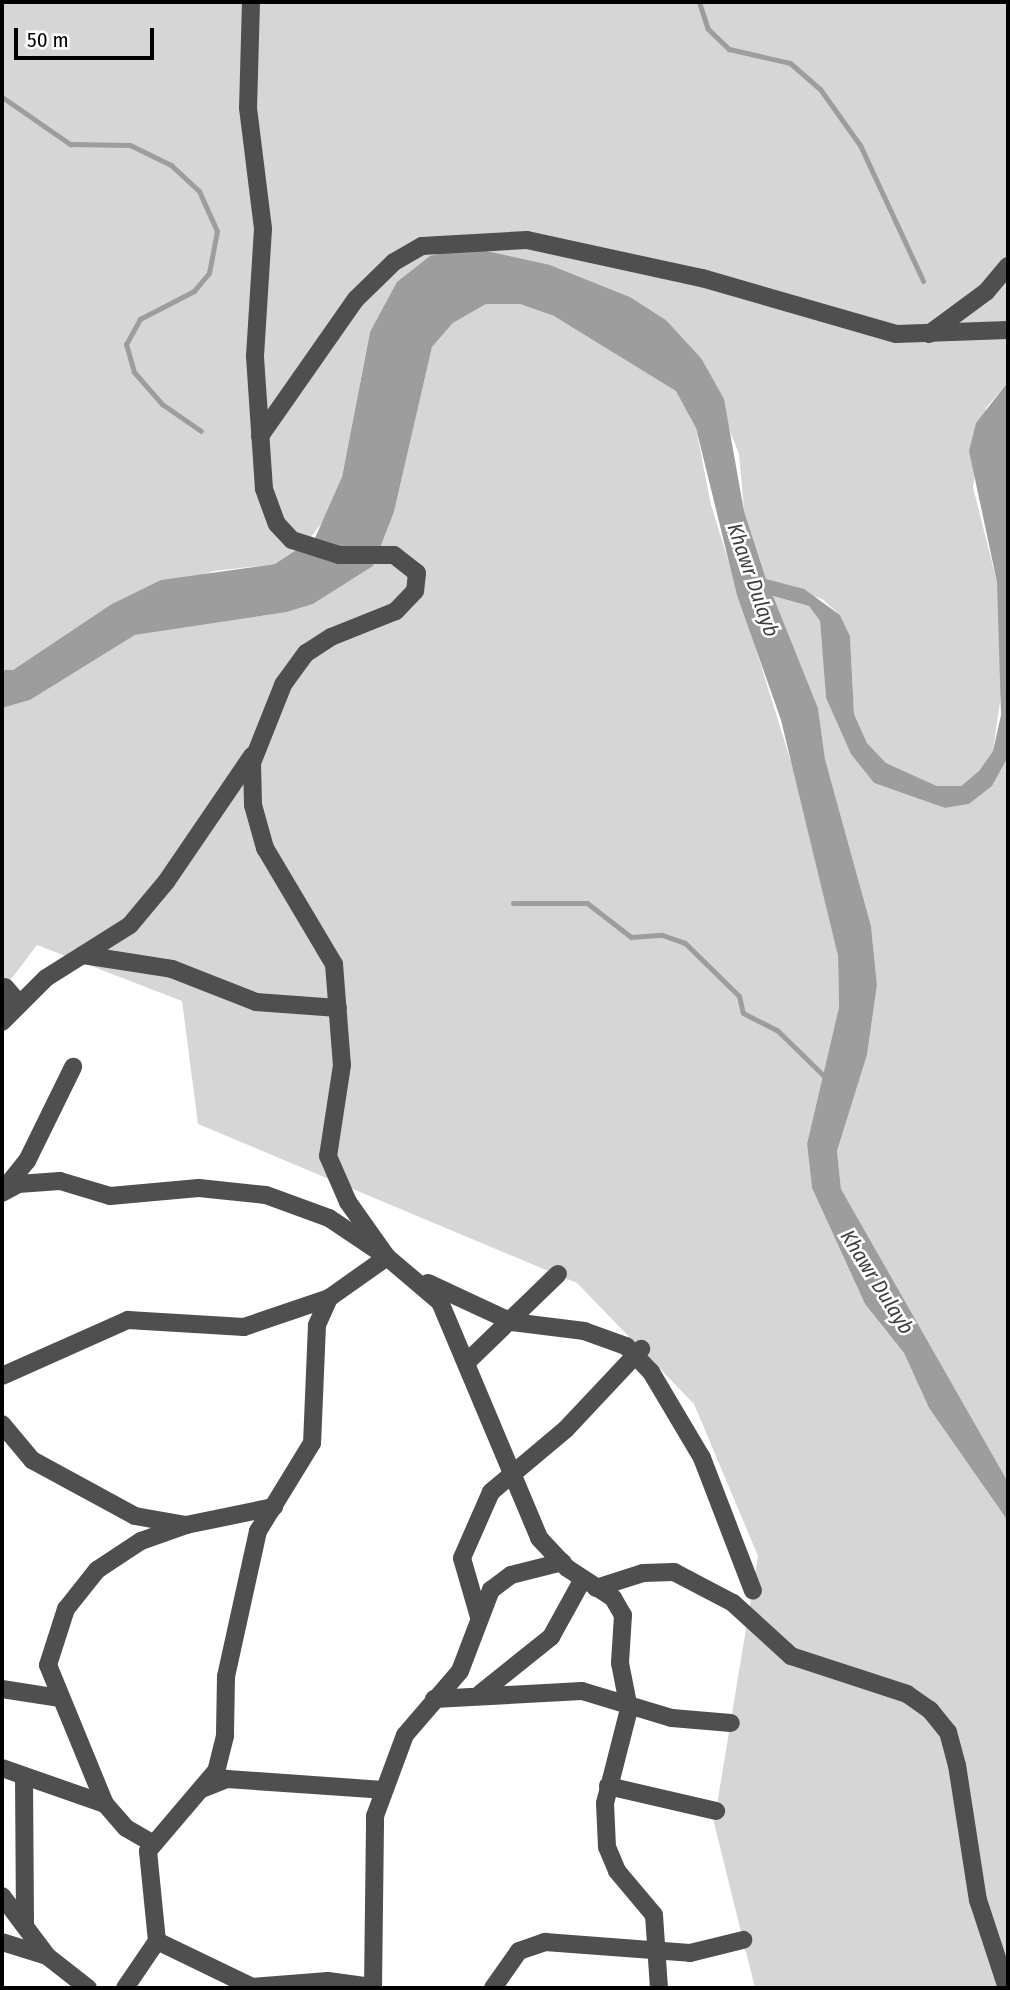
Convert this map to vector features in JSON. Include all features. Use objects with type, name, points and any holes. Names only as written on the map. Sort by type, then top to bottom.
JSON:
[{"type":"street","points":[[2,1010],[18,1002],[130,925],[166,883],[256,751],[283,685],[306,653],[368,619],[397,611],[415,591],[417,573],[394,555],[339,555],[292,540],[276,524],[264,489],[255,357],[263,229],[249,121],[251,2]]},
{"type":"street","points":[[260,436],[356,299],[394,262],[422,246],[527,240],[713,281],[848,323],[926,335],[1008,330]]},
{"type":"street","points":[[926,335],[968,307],[1008,266]]},
{"type":"street","points":[[256,751],[253,805],[265,848],[329,953],[338,1007],[342,1065],[328,1156],[348,1202],[387,1257]]},
{"type":"street","points":[[83,955],[172,969],[256,1002],[338,1007]]},
{"type":"street","points":[[5,987],[18,1002]]},
{"type":"street","points":[[2,1022],[18,1002]]},
{"type":"street","points":[[2,1193],[27,1161],[73,1067]]},
{"type":"street","points":[[2,1193],[18,1184],[60,1181],[110,1196],[200,1188],[266,1195],[330,1217],[415,1277],[440,1301],[539,1538],[562,1562],[623,1615],[620,1663],[629,1709],[608,1786],[607,1847],[617,1871],[654,1914],[659,1988]]},
{"type":"street","points":[[2,1376],[128,1320],[244,1327],[329,1298],[387,1257]]},
{"type":"street","points":[[466,1363],[512,1322],[558,1274]]},
{"type":"street","points":[[415,1277],[512,1322],[610,1338],[639,1352],[702,1458],[753,1591]]},
{"type":"street","points":[[125,1988],[157,1941],[158,1913],[146,1872],[152,1843],[216,1771],[225,1736],[226,1676],[258,1531],[312,1443],[317,1325],[329,1298]]},
{"type":"street","points":[[479,1617],[462,1558],[471,1527],[510,1471],[566,1429],[639,1352]]},
{"type":"street","points":[[2,1424],[10,1446],[135,1516],[186,1525]]},
{"type":"street","points":[[152,1843],[126,1828],[105,1804],[60,1698],[48,1665],[66,1609],[97,1570],[141,1541],[186,1525],[274,1507]]},
{"type":"street","points":[[157,1941],[252,1987],[328,1981],[372,1987],[375,1816],[405,1735],[433,1699],[460,1671],[491,1590],[511,1576],[562,1562]]},
{"type":"street","points":[[481,1693],[551,1637],[589,1583],[643,1573],[674,1572],[733,1603],[791,1656],[907,1694],[930,1710],[948,1732],[957,1765],[996,1988]]},
{"type":"street","points":[[2,1689],[60,1698]]},
{"type":"street","points":[[433,1699],[481,1693],[582,1691],[629,1709],[731,1723]]},
{"type":"street","points":[[2,1768],[105,1804]]},
{"type":"street","points":[[24,1777],[24,1926]]},
{"type":"street","points":[[198,1790],[227,1779],[383,1790]]},
{"type":"street","points":[[608,1786],[716,1811]]},
{"type":"street","points":[[2,1896],[47,1956],[88,1988]]},
{"type":"street","points":[[493,1988],[519,1951],[545,1942],[690,1953],[743,1940]]},
{"type":"street","points":[[2,1942],[47,1956]]},
{"type":"street","points":[[993,1961],[1007,1988]]},
{"type":"shaded area","points":[[2,2],[1008,2],[1008,382],[986,408],[973,487],[997,582],[1004,673],[993,751],[979,771],[961,786],[937,786],[886,763],[867,743],[854,714],[850,636],[840,615],[822,599],[766,579],[744,511],[739,454],[701,358],[666,320],[630,297],[550,265],[370,331],[342,477],[330,512],[299,553],[275,564],[214,571],[110,605],[13,670],[2,670]]},
{"type":"shaded area","points":[[486,304],[520,304],[554,316],[643,366],[677,391],[696,428],[711,505],[797,781],[838,956],[839,1007],[807,1144],[812,1188],[865,1304],[904,1353],[929,1408],[1008,1521],[1008,1988],[755,1988],[714,1823],[758,1556],[694,1404],[577,1283],[198,1124],[182,1001],[37,945],[2,991],[2,708],[30,700],[135,635],[287,612],[313,604],[373,566],[394,512],[432,347],[453,323]]},
{"type":"shaded area","points":[[773,596],[809,606],[820,621],[826,698],[851,753],[874,783],[945,808],[969,804],[992,786],[1008,757],[1008,1482],[841,1189],[837,1151],[867,1055],[877,985],[871,926],[825,759],[818,708]]},
{"type":"water","name":"Khawr Dulayb","points":[[468,247],[550,265],[630,297],[666,320],[701,358],[724,399],[744,511],[766,579],[804,589],[840,615],[850,636],[854,714],[867,743],[886,763],[937,786],[961,786],[979,771],[993,751],[1001,715],[997,582],[969,451],[976,423],[1008,382],[1008,757],[992,786],[969,804],[945,808],[874,783],[851,754],[826,698],[820,621],[809,606],[773,596],[818,708],[825,759],[871,926],[877,985],[867,1055],[837,1151],[841,1189],[1008,1482],[1008,1521],[929,1408],[904,1353],[865,1304],[812,1188],[807,1144],[839,1007],[838,956],[781,720],[737,595],[696,428],[676,391],[554,316],[520,304],[486,304],[453,323],[432,347],[394,512],[373,566],[313,604],[287,612],[135,635],[30,700],[2,708],[2,670],[13,670],[110,605],[161,580],[275,564],[315,538],[342,477],[370,332],[397,282],[430,256]]},
{"type":"waterway","points":[[699,2],[708,29],[729,49],[790,63],[820,89],[860,145],[923,281]]},
{"type":"waterway","points":[[2,97],[70,144],[130,145],[171,165],[199,191],[217,231],[209,273],[194,291],[140,319],[126,344],[134,372],[162,404],[201,431]]},
{"type":"waterway","points":[[513,903],[587,903],[631,937],[662,935],[685,943],[739,996],[743,1013],[777,1030],[826,1078]]}]
